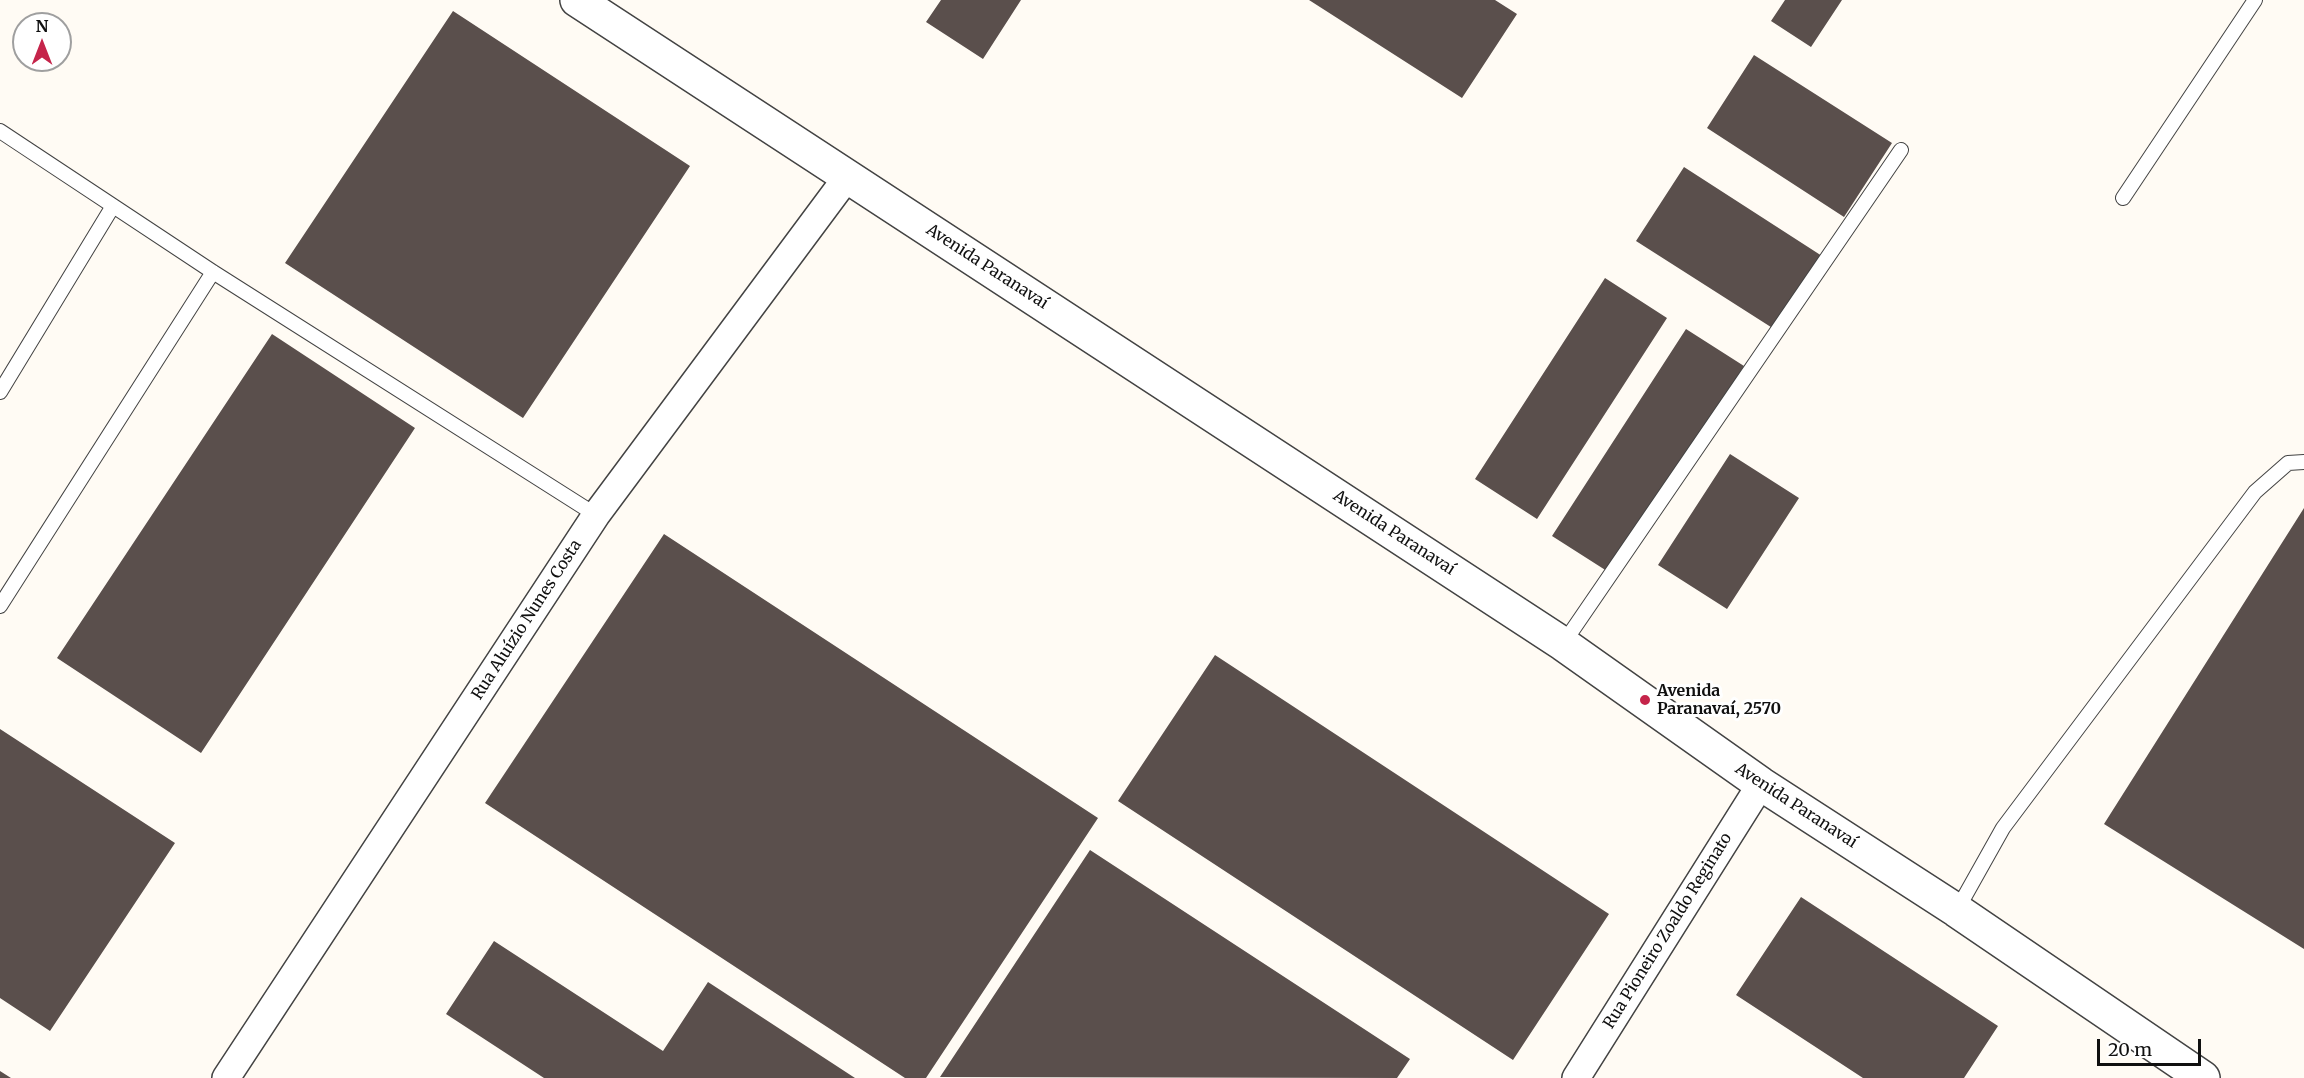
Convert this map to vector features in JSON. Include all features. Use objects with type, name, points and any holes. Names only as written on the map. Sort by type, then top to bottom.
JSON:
[{"type":"street","name":"Avenida Paranavaí","points":[[577,0],[1563,644],[1761,784],[1956,910],[2203,1078]]},
{"type":"street","name":"Rua Aluízio Nunes Costa","points":[[226,1078],[596,515],[848,176]]},
{"type":"street","name":"Rua Pioneiro Zoaldo Reginato","points":[[1576,1078],[1761,784]]},
{"type":"lane","points":[[2123,198],[2255,0]]},
{"type":"lane","points":[[0,131],[213,272],[596,515]]},
{"type":"lane","points":[[1563,644],[1901,150]]},
{"type":"lane","points":[[0,392],[113,206]]},
{"type":"lane","points":[[0,606],[213,272]]},
{"type":"lane","points":[[1956,910],[2004,828],[2255,492],[2288,463],[2304,462]]},
{"type":"building","points":[[941,0],[1021,0],[983,59],[926,22]]},
{"type":"building","points":[[1309,0],[1495,0],[1517,14],[1462,98]]},
{"type":"building","points":[[1785,0],[1842,0],[1811,47],[1771,21]]},
{"type":"building","points":[[453,11],[690,166],[523,418],[285,263]]},
{"type":"building","points":[[1754,55],[1892,143],[1844,217],[1707,128]]},
{"type":"building","points":[[1684,167],[1822,256],[1774,329],[1636,241]]},
{"type":"building","points":[[1605,278],[1667,318],[1537,519],[1475,479]]},
{"type":"building","points":[[1686,329],[1744,366],[1610,573],[1552,536]]},
{"type":"building","points":[[272,334],[415,428],[201,753],[57,658]]},
{"type":"building","points":[[1730,454],[1799,498],[1727,609],[1658,565]]},
{"type":"building","points":[[2304,508],[2304,949],[2104,824]]},
{"type":"building","points":[[664,534],[1098,818],[926,1078],[905,1078],[485,803]]},
{"type":"building","points":[[1215,655],[1609,914],[1513,1060],[1118,801]]},
{"type":"building","points":[[0,729],[175,843],[50,1031],[0,998]]},
{"type":"building","points":[[1090,850],[1410,1059],[1397,1078],[940,1077]]},
{"type":"building","points":[[1801,897],[1998,1026],[1964,1078],[1863,1078],[1736,995]]},
{"type":"building","points":[[494,941],[663,1051],[708,982],[855,1078],[544,1078],[446,1014]]},
{"type":"building","points":[[0,1071],[11,1078],[0,1078]]},
{"type":"place","name":"Avenida Paranavaí, 2570","points":[[1645,700]]}]
